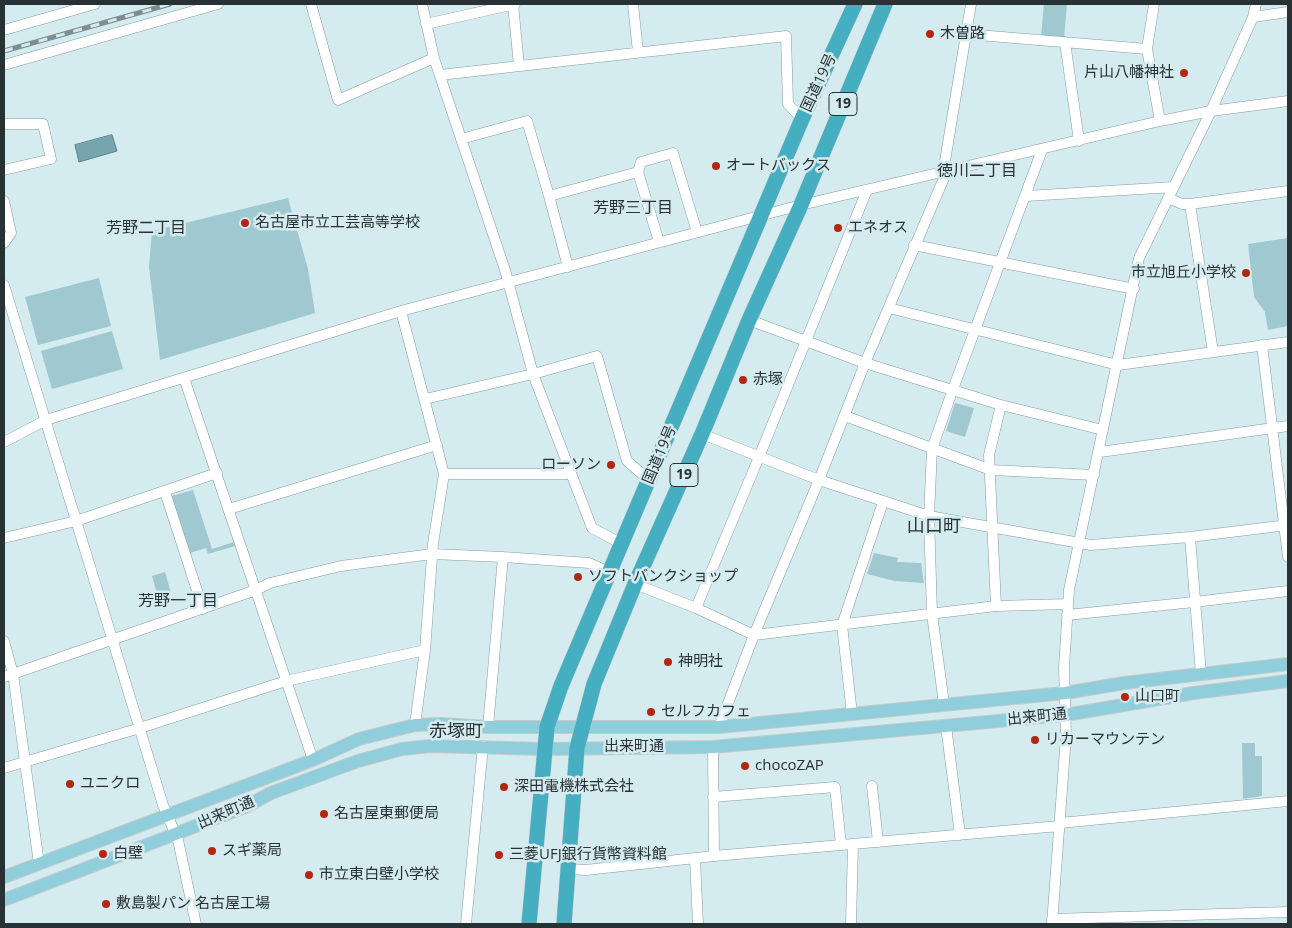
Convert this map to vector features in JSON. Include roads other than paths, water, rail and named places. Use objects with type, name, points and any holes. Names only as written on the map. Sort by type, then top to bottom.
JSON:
[{"type":"highway","name":"国道19号","points":[[529,924],[547,727],[560,686],[802,119],[855,4]]},
{"type":"highway","name":"国道19号","points":[[564,924],[577,748],[594,684],[749,320],[801,205],[885,4]]},
{"type":"main road","name":"出来町通","points":[[4,877],[314,760],[359,738],[415,725],[582,728],[719,727],[1065,693],[1124,683],[1288,664]]},
{"type":"main road","name":"出来町通","points":[[4,900],[245,807],[271,793],[358,761],[402,749],[430,746],[545,749],[713,747],[1065,715],[1288,681]]},
{"type":"street","points":[[4,30],[95,4]]},
{"type":"street","points":[[4,65],[218,4]]},
{"type":"street","points":[[311,4],[338,100],[434,58]]},
{"type":"street","points":[[422,4],[434,58],[503,265],[533,374],[592,528],[622,544]]},
{"type":"street","points":[[426,24],[514,4],[519,66]]},
{"type":"street","points":[[633,4],[638,52]]},
{"type":"street","points":[[719,727],[754,635],[819,480],[865,363],[947,171],[945,161],[971,4]]},
{"type":"street","points":[[1154,4],[1146,49],[1160,122]]},
{"type":"street","points":[[1256,4],[1253,17],[1211,112],[1139,258],[1070,590],[1064,667],[1066,736],[1052,922],[1288,912]]},
{"type":"street","points":[[1253,17],[1288,12]]},
{"type":"street","points":[[966,34],[1146,49]]},
{"type":"street","points":[[440,75],[786,36],[788,104],[802,119]]},
{"type":"street","points":[[1065,42],[1079,141]]},
{"type":"street","points":[[4,442],[46,420],[402,312],[659,242],[801,205],[1160,122],[1211,112],[1288,101]]},
{"type":"street","points":[[461,139],[527,121],[568,267]]},
{"type":"street","points":[[4,124],[44,124],[51,159],[4,170]]},
{"type":"street","points":[[944,704],[932,614],[929,516],[932,449],[974,330],[1042,150]]},
{"type":"street","points":[[659,242],[638,172],[641,162],[673,153],[697,232]]},
{"type":"street","points":[[549,196],[638,172]]},
{"type":"street","points":[[1026,196],[1174,187]]},
{"type":"street","points":[[696,608],[867,190]]},
{"type":"street","points":[[1168,198],[1182,204],[1190,204],[1288,191]]},
{"type":"street","points":[[4,201],[11,233],[4,244]]},
{"type":"street","points":[[1190,204],[1213,352]]},
{"type":"street","points":[[914,245],[1134,289]]},
{"type":"street","points":[[4,285],[8,314],[46,420],[167,816],[176,834],[192,923]]},
{"type":"street","points":[[889,308],[1118,365],[1288,342]]},
{"type":"street","points":[[402,312],[444,474],[432,554],[425,650],[415,725]]},
{"type":"street","points":[[749,320],[865,363],[1001,405],[1103,430]]},
{"type":"street","points":[[1262,345],[1271,428],[1287,525],[1288,558]]},
{"type":"street","points":[[425,399],[533,374],[597,356],[627,462],[649,480]]},
{"type":"street","points":[[184,378],[314,760]]},
{"type":"street","points":[[996,606],[989,455],[1001,405]]},
{"type":"street","points":[[845,416],[991,470],[1094,475]]},
{"type":"street","points":[[1100,452],[1288,426]]},
{"type":"street","points":[[702,434],[819,480],[929,516],[1091,546],[1190,537],[1287,525]]},
{"type":"street","points":[[229,509],[437,445]]},
{"type":"street","points":[[4,538],[76,521],[217,473]]},
{"type":"street","points":[[444,474],[571,474]]},
{"type":"street","points":[[164,492],[203,609]]},
{"type":"street","points":[[852,714],[842,625],[883,502]]},
{"type":"street","points":[[1190,537],[1201,674]]},
{"type":"street","points":[[8,676],[203,609],[270,583],[341,566],[432,554],[590,563],[609,572]]},
{"type":"street","points":[[488,727],[504,557]]},
{"type":"street","points":[[635,584],[696,608],[754,635],[996,606],[1068,609],[1194,602],[1288,590]]},
{"type":"street","points":[[4,641],[8,676],[25,761],[39,864]]},
{"type":"street","points":[[4,768],[140,728],[286,681],[425,650]]},
{"type":"street","points":[[946,726],[960,835]]},
{"type":"street","points":[[466,924],[483,746]]},
{"type":"street","points":[[713,747],[714,856]]},
{"type":"street","points":[[872,786],[878,842]]},
{"type":"street","points":[[713,797],[835,788],[841,845]]},
{"type":"street","points":[[569,869],[586,870],[714,856],[960,835],[1288,801]]},
{"type":"street","points":[[851,924],[853,844]]},
{"type":"street","points":[[696,859],[698,924]]},
{"type":"railway","points":[[4,51],[170,4]]},
{"type":"place","name":"木曽路","points":[[930,34]]},
{"type":"place","name":"片山八幡神社","points":[[1184,73]]},
{"type":"place","name":"オートバックス","points":[[716,166]]},
{"type":"place","name":"名古屋市立工芸高等学校","points":[[245,223]]},
{"type":"place","name":"エネオス","points":[[838,228]]},
{"type":"place","name":"市立旭丘小学校","points":[[1246,273]]},
{"type":"place","name":"赤塚","points":[[743,380]]},
{"type":"place","name":"ローソン","points":[[611,465]]},
{"type":"place","name":"ソフトバンクショップ","points":[[578,577]]},
{"type":"place","name":"神明社","points":[[668,662]]},
{"type":"place","name":"山口町","points":[[1125,697]]},
{"type":"place","name":"セルフカフェ","points":[[651,712]]},
{"type":"place","name":"リカーマウンテン","points":[[1035,740]]},
{"type":"place","name":"chocoZAP","points":[[745,766]]},
{"type":"place","name":"ユニクロ","points":[[70,784]]},
{"type":"place","name":"深田電機株式会社","points":[[504,787]]},
{"type":"place","name":"名古屋東郵便局","points":[[324,814]]},
{"type":"place","name":"スギ薬局","points":[[212,851]]},
{"type":"place","name":"白壁","points":[[103,854]]},
{"type":"place","name":"三菱UFJ銀行貨幣資料館","points":[[499,855]]},
{"type":"place","name":"市立東白壁小学校","points":[[309,875]]},
{"type":"place","name":"敷島製パン 名古屋工場","points":[[106,904]]},
{"type":"district","name":"徳川二丁目","points":[[977,171]]},
{"type":"district","name":"芳野三丁目","points":[[633,208]]},
{"type":"district","name":"芳野二丁目","points":[[146,228]]},
{"type":"district","name":"山口町","points":[[934,527]]},
{"type":"district","name":"芳野一丁目","points":[[178,601]]},
{"type":"district","name":"赤塚町","points":[[456,732]]}]
